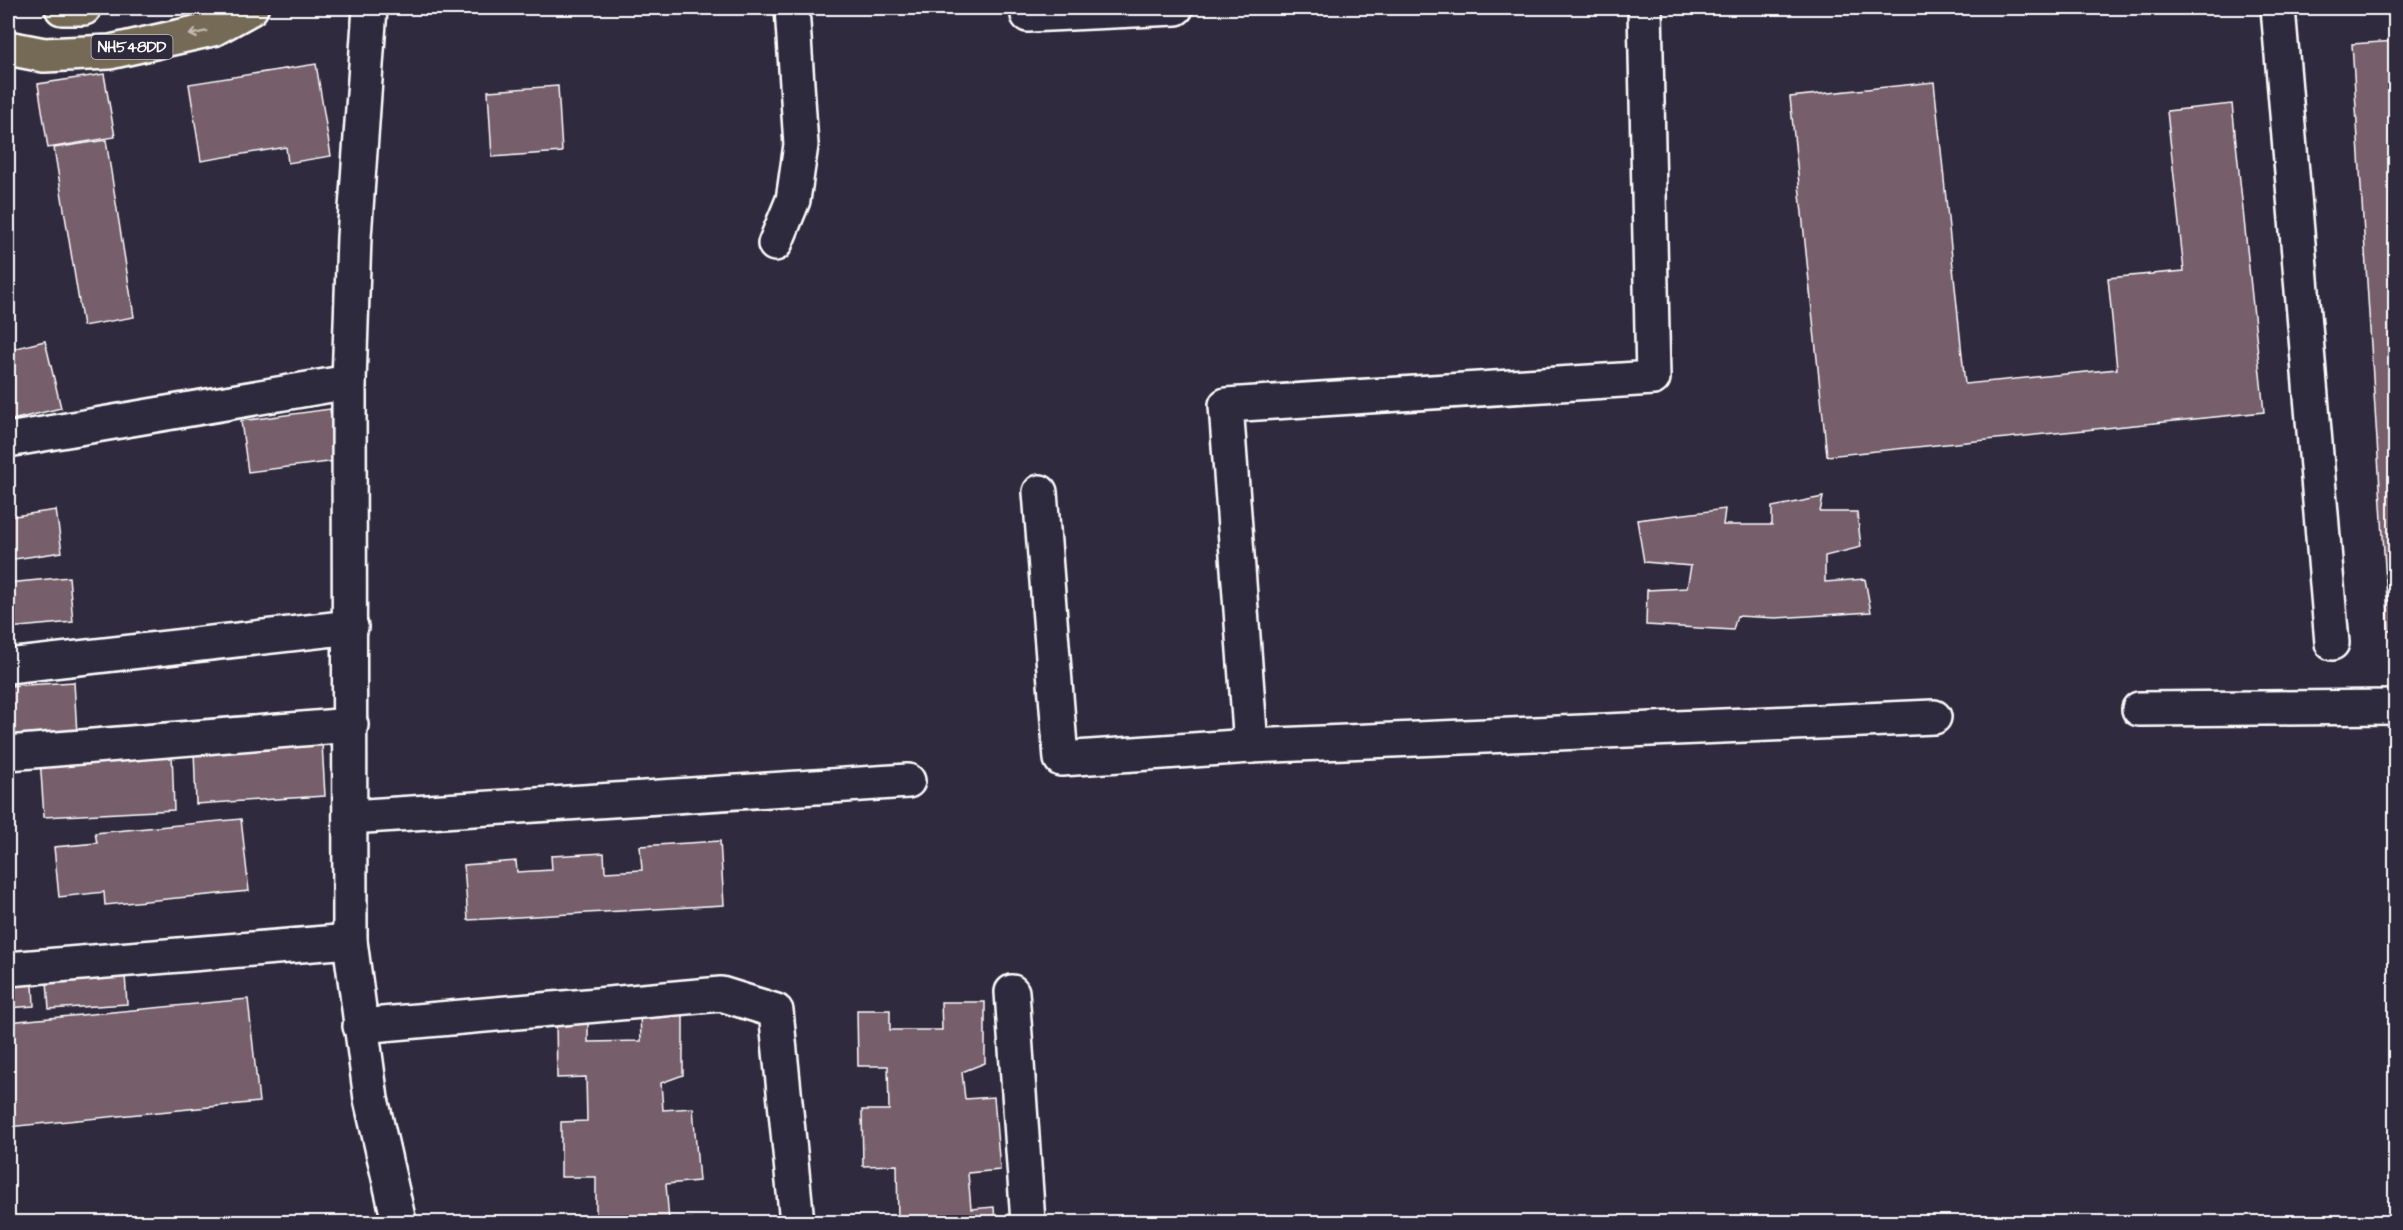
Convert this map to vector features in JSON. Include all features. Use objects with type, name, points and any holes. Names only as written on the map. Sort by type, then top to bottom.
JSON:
[{"type":"highway","points":[[62,8],[84,8]]},
{"type":"highway","name":"NH548DD","points":[[8,48],[44,55],[110,52],[213,29],[250,8]]},
{"type":"street","points":[[370,8],[354,237],[349,382],[350,941],[371,1099],[399,1222]]},
{"type":"street","points":[[775,244],[793,200],[801,145],[792,8]]},
{"type":"street","points":[[1028,15],[1176,8]]},
{"type":"street","points":[[1251,746],[1226,405],[1653,378],[1645,8]]},
{"type":"street","points":[[2278,8],[2332,643]]},
{"type":"street","points":[[8,440],[98,427],[349,382]]},
{"type":"street","points":[[1040,492],[1061,759],[1251,746],[1934,717]]},
{"type":"street","points":[[8,666],[351,627]]},
{"type":"street","points":[[2139,709],[2396,707]]},
{"type":"street","points":[[8,753],[351,726]]},
{"type":"street","points":[[350,817],[908,781]]},
{"type":"street","points":[[8,969],[350,941]]},
{"type":"street","points":[[1012,992],[1028,1222]]},
{"type":"street","points":[[360,1026],[721,994],[776,1011],[797,1222]]},
{"type":"building","points":[[2396,41],[2396,631],[2389,631],[2352,44]]},
{"type":"building","points":[[316,64],[331,156],[288,163],[286,147],[201,161],[189,84]]},
{"type":"building","points":[[104,74],[115,137],[48,148],[38,84]]},
{"type":"building","points":[[1934,82],[1965,384],[2117,369],[2108,278],[2184,271],[2167,111],[2232,104],[2264,412],[1827,456],[1790,97]]},
{"type":"building","points":[[558,86],[562,152],[492,157],[488,91]]},
{"type":"building","points":[[106,140],[134,317],[83,326],[54,148]]},
{"type":"building","points":[[45,341],[61,408],[8,421],[8,350]]},
{"type":"building","points":[[330,409],[336,461],[248,472],[241,421]]},
{"type":"building","points":[[1823,497],[1820,512],[1857,512],[1861,547],[1825,556],[1825,582],[1865,579],[1871,612],[1776,618],[1737,616],[1733,630],[1646,625],[1647,590],[1687,588],[1691,566],[1644,562],[1637,520],[1725,509],[1723,525],[1772,525],[1772,507]]},
{"type":"building","points":[[56,510],[62,552],[8,560],[8,517]]},
{"type":"building","points":[[69,577],[73,622],[8,628],[8,583]]},
{"type":"building","points":[[74,682],[77,734],[8,738],[8,686]]},
{"type":"building","points":[[322,743],[325,796],[196,804],[194,750]]},
{"type":"building","points":[[172,751],[174,810],[44,817],[40,758]]},
{"type":"building","points":[[241,819],[249,891],[105,905],[104,892],[59,897],[54,847],[97,843],[95,833]]},
{"type":"building","points":[[720,841],[724,905],[468,920],[464,865],[516,861],[517,872],[552,870],[551,856],[604,853],[605,872],[642,870],[640,846]]},
{"type":"building","points":[[125,975],[127,1004],[49,1009],[47,981]]},
{"type":"building","points":[[33,984],[34,1006],[8,1008],[8,986]]},
{"type":"building","points":[[248,999],[259,1102],[8,1127],[8,1022]]},
{"type":"building","points":[[941,1002],[985,1002],[985,1063],[962,1072],[965,1099],[994,1097],[1000,1170],[968,1173],[971,1209],[994,1207],[995,1222],[898,1222],[897,1165],[863,1166],[862,1110],[889,1110],[888,1066],[858,1066],[857,1010],[890,1010],[890,1030],[942,1030]]},
{"type":"building","points":[[640,1013],[683,1013],[683,1075],[661,1083],[663,1110],[693,1108],[699,1181],[666,1184],[669,1221],[692,1219],[692,1222],[596,1222],[596,1177],[561,1177],[561,1122],[587,1121],[586,1077],[557,1078],[556,1022],[588,1021],[588,1042],[641,1041]]}]
